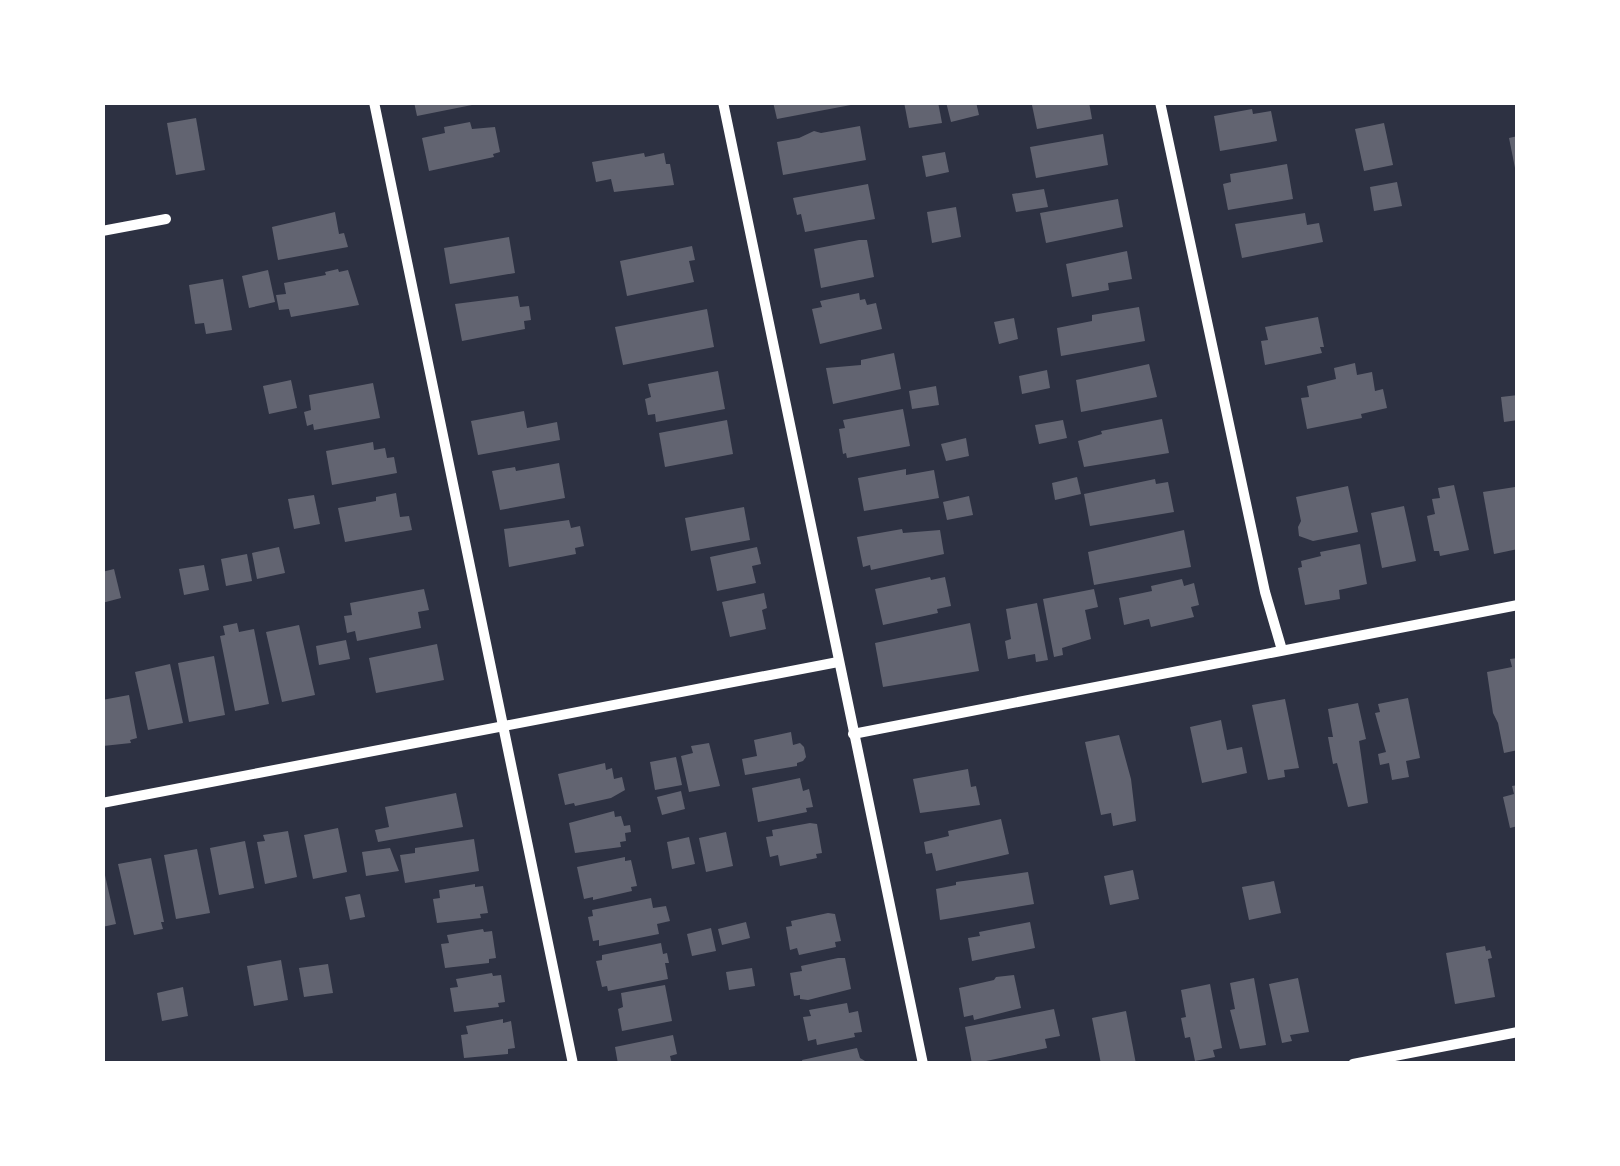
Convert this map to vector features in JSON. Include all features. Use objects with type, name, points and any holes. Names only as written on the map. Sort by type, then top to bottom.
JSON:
[{"type":"street","points":[[374,102],[573,1064]]},
{"type":"street","points":[[723,102],[923,1064]]},
{"type":"street","points":[[1160,102],[1264,592],[1282,650]]},
{"type":"street","points":[[102,231],[166,219]]},
{"type":"street","points":[[853,734],[1518,605]]},
{"type":"street","points":[[102,803],[838,662]]},
{"type":"street","points":[[1353,1064],[1518,1032]]},
{"type":"building","points":[[414,102],[477,102],[477,104],[417,116]]},
{"type":"building","points":[[773,102],[856,102],[856,104],[777,119]]},
{"type":"building","points":[[904,102],[938,102],[942,123],[909,128]]},
{"type":"building","points":[[946,102],[976,102],[979,115],[951,122]]},
{"type":"building","points":[[1089,102],[1092,119],[1037,129],[1032,105]]},
{"type":"building","points":[[1252,109],[1253,114],[1271,111],[1277,141],[1220,151],[1214,116]]},
{"type":"building","points":[[196,118],[205,170],[176,175],[167,123]]},
{"type":"building","points":[[470,122],[472,129],[495,127],[500,152],[494,157],[429,171],[422,138],[445,133],[444,127]]},
{"type":"building","points":[[1384,123],[1393,165],[1364,171],[1355,129]]},
{"type":"building","points":[[860,126],[866,160],[783,175],[777,142],[814,131]]},
{"type":"building","points":[[1103,134],[1108,165],[1036,178],[1030,147]]},
{"type":"building","points":[[1518,136],[1518,173],[1516,173],[1509,138]]},
{"type":"building","points":[[945,152],[949,172],[926,177],[922,156]]},
{"type":"building","points":[[644,153],[645,157],[664,153],[674,185],[614,192],[611,179],[596,182],[592,162]]},
{"type":"building","points":[[1287,164],[1293,199],[1228,210],[1223,184],[1231,182],[1230,174]]},
{"type":"building","points":[[1397,182],[1402,206],[1374,211],[1370,187]]},
{"type":"building","points":[[868,184],[875,219],[805,232],[793,198]]},
{"type":"building","points":[[1044,189],[1048,207],[1016,212],[1012,194]]},
{"type":"building","points":[[1118,199],[1123,227],[1046,243],[1040,213]]},
{"type":"building","points":[[956,207],[961,237],[932,243],[927,212]]},
{"type":"building","points":[[335,212],[339,234],[344,233],[348,247],[278,260],[272,227]]},
{"type":"building","points":[[1305,213],[1307,225],[1319,223],[1323,242],[1242,258],[1235,224]]},
{"type":"building","points":[[509,237],[515,273],[450,284],[444,248]]},
{"type":"building","points":[[867,240],[874,277],[821,288],[814,249]]},
{"type":"building","points":[[692,246],[695,260],[689,261],[694,282],[627,296],[620,261]]},
{"type":"building","points":[[1127,251],[1132,279],[1108,283],[1109,290],[1072,297],[1066,264]]},
{"type":"building","points":[[268,270],[275,302],[249,308],[242,276]]},
{"type":"building","points":[[348,270],[359,305],[291,317],[289,309],[279,310],[276,295],[286,294],[284,283]]},
{"type":"building","points":[[223,279],[232,330],[206,334],[204,323],[195,324],[189,285]]},
{"type":"building","points":[[859,293],[860,300],[865,299],[867,305],[876,303],[882,329],[820,344],[812,309],[822,307],[820,301]]},
{"type":"building","points":[[518,296],[520,307],[529,306],[531,320],[524,321],[525,329],[462,341],[455,304]]},
{"type":"building","points":[[1139,307],[1145,341],[1061,356],[1057,328],[1092,321],[1092,315]]},
{"type":"building","points":[[707,309],[714,347],[623,365],[615,327]]},
{"type":"building","points":[[1318,317],[1322,353],[1265,365],[1261,341],[1268,340],[1265,327]]},
{"type":"building","points":[[1014,318],[1018,339],[999,344],[994,322]]},
{"type":"building","points":[[894,353],[901,389],[833,404],[826,368],[861,365],[861,360]]},
{"type":"building","points":[[1355,363],[1357,375],[1372,372],[1375,391],[1383,389],[1387,408],[1361,414],[1362,418],[1307,429],[1301,398],[1309,397],[1307,386],[1336,379],[1334,368]]},
{"type":"building","points":[[1149,364],[1157,397],[1081,412],[1076,380]]},
{"type":"building","points":[[1047,370],[1050,388],[1022,394],[1019,376]]},
{"type":"building","points":[[718,371],[725,409],[656,422],[655,414],[648,415],[648,384]]},
{"type":"building","points":[[291,380],[297,408],[269,414],[263,386]]},
{"type":"building","points":[[373,383],[380,418],[314,430],[313,424],[307,426],[304,412],[311,410],[309,395]]},
{"type":"building","points":[[936,386],[939,405],[912,409],[909,391]]},
{"type":"building","points":[[1518,395],[1518,420],[1504,422],[1501,397]]},
{"type":"building","points":[[903,409],[910,446],[847,458],[843,454],[839,429],[845,428],[843,420]]},
{"type":"building","points":[[524,411],[527,428],[557,422],[560,440],[478,455],[471,421]]},
{"type":"building","points":[[1162,419],[1169,453],[1084,467],[1078,441],[1102,434],[1101,431]]},
{"type":"building","points":[[727,420],[733,454],[665,467],[659,433]]},
{"type":"building","points":[[1063,420],[1067,438],[1039,444],[1035,425]]},
{"type":"building","points":[[966,438],[969,456],[946,461],[941,444]]},
{"type":"building","points":[[373,442],[374,450],[385,448],[387,458],[394,457],[397,473],[332,485],[326,451]]},
{"type":"building","points":[[559,463],[565,498],[500,510],[492,471]]},
{"type":"building","points":[[906,469],[906,475],[934,470],[939,498],[864,511],[858,478]]},
{"type":"building","points":[[1077,477],[1081,494],[1055,500],[1052,483]]},
{"type":"building","points":[[1155,479],[1156,484],[1168,482],[1174,512],[1090,526],[1084,494]]},
{"type":"building","points":[[1454,485],[1469,550],[1440,556],[1439,551],[1434,551],[1427,516],[1435,514],[1432,499],[1440,498],[1438,488]]},
{"type":"building","points":[[1348,486],[1358,532],[1313,541],[1299,536],[1301,521],[1296,497]]},
{"type":"building","points":[[1515,487],[1518,549],[1494,554],[1483,492]]},
{"type":"building","points":[[396,493],[400,517],[409,516],[412,530],[345,542],[338,508]]},
{"type":"building","points":[[314,495],[320,524],[294,529],[288,499]]},
{"type":"building","points":[[969,496],[973,515],[947,520],[943,502]]},
{"type":"building","points":[[1404,506],[1416,561],[1382,568],[1371,513]]},
{"type":"building","points":[[744,507],[750,540],[691,551],[685,518]]},
{"type":"building","points":[[569,520],[571,528],[580,526],[584,546],[575,548],[576,554],[509,567],[504,529]]},
{"type":"building","points":[[902,529],[903,533],[940,530],[944,554],[871,570],[870,565],[863,567],[857,537]]},
{"type":"building","points":[[1184,530],[1191,567],[1094,585],[1088,552]]},
{"type":"building","points":[[1360,544],[1367,584],[1339,590],[1340,599],[1305,605],[1298,568],[1302,567],[1301,561],[1321,556],[1320,552]]},
{"type":"building","points":[[279,547],[285,573],[257,579],[252,553]]},
{"type":"building","points":[[757,547],[761,564],[752,566],[756,583],[717,591],[710,557]]},
{"type":"building","points":[[247,554],[252,581],[226,586],[221,559]]},
{"type":"building","points":[[204,565],[209,590],[184,595],[179,569]]},
{"type":"building","points":[[114,569],[121,598],[102,603],[102,572]]},
{"type":"building","points":[[945,577],[951,606],[937,609],[938,613],[883,625],[875,589]]},
{"type":"building","points":[[1182,579],[1184,586],[1194,583],[1199,605],[1191,607],[1194,617],[1151,627],[1149,619],[1124,625],[1119,598]]},
{"type":"building","points":[[424,589],[429,610],[418,612],[421,628],[357,641],[355,631],[347,633],[344,616],[352,615],[350,603]]},
{"type":"building","points":[[1094,589],[1098,607],[1085,610],[1091,639],[1062,648],[1063,655],[1054,657],[1043,599]]},
{"type":"building","points":[[764,593],[766,629],[730,637],[722,602]]},
{"type":"building","points":[[1037,603],[1048,660],[1036,662],[1035,654],[1008,659],[1005,641],[1011,639],[1006,609]]},
{"type":"building","points":[[237,623],[239,632],[254,629],[269,704],[235,711],[220,636],[225,635],[223,626]]},
{"type":"building","points":[[970,623],[979,671],[883,687],[875,643]]},
{"type":"building","points":[[299,625],[315,695],[282,702],[266,632]]},
{"type":"building","points":[[346,640],[350,659],[319,665],[316,646]]},
{"type":"building","points":[[437,644],[444,680],[376,693],[369,658]]},
{"type":"building","points":[[214,656],[225,715],[189,722],[178,663]]},
{"type":"building","points":[[1518,658],[1518,750],[1504,753],[1487,672],[1512,667],[1510,659]]},
{"type":"building","points":[[170,664],[183,723],[148,730],[135,672]]},
{"type":"building","points":[[129,695],[137,738],[131,743],[103,746],[102,700]]},
{"type":"building","points":[[1408,698],[1420,758],[1406,761],[1409,777],[1392,780],[1389,763],[1380,765],[1378,754],[1386,752],[1375,713],[1380,712],[1378,704]]},
{"type":"building","points":[[1285,699],[1299,768],[1284,770],[1285,777],[1268,780],[1252,705]]},
{"type":"building","points":[[1358,703],[1366,739],[1359,741],[1368,803],[1348,807],[1337,763],[1333,764],[1328,709]]},
{"type":"building","points":[[1221,720],[1227,750],[1242,747],[1247,773],[1202,783],[1190,727]]},
{"type":"building","points":[[791,732],[793,745],[800,743],[804,747],[803,761],[797,766],[745,775],[742,759],[757,756],[754,740]]},
{"type":"building","points":[[1119,735],[1131,779],[1136,821],[1113,826],[1111,813],[1101,815],[1085,742]]},
{"type":"building","points":[[709,743],[720,786],[689,792],[681,756],[693,753],[691,746]]},
{"type":"building","points":[[676,757],[682,785],[655,790],[650,762]]},
{"type":"building","points":[[605,763],[606,770],[612,768],[614,779],[622,777],[625,790],[611,798],[565,805],[558,774]]},
{"type":"building","points":[[968,769],[980,805],[920,813],[913,779]]},
{"type":"building","points":[[800,778],[803,791],[809,789],[813,807],[806,808],[807,812],[758,822],[752,788]]},
{"type":"building","points":[[1518,785],[1518,826],[1510,828],[1503,797],[1514,794],[1512,786]]},
{"type":"building","points":[[681,791],[685,809],[662,815],[657,797]]},
{"type":"building","points":[[456,793],[463,827],[378,842],[375,830],[389,827],[385,807]]},
{"type":"building","points":[[614,811],[615,817],[621,816],[624,826],[630,825],[631,832],[625,833],[626,841],[620,842],[621,847],[575,853],[569,823]]},
{"type":"building","points":[[1001,819],[1009,854],[936,871],[932,853],[926,854],[924,842],[949,836],[948,831]]},
{"type":"building","points":[[817,824],[822,853],[816,854],[817,858],[780,866],[778,855],[770,857],[766,837],[773,836],[772,830]]},
{"type":"building","points":[[338,828],[347,872],[313,879],[304,835]]},
{"type":"building","points":[[288,831],[297,877],[265,884],[257,842],[265,841],[263,835]]},
{"type":"building","points":[[726,832],[733,866],[706,872],[699,838]]},
{"type":"building","points":[[689,837],[695,864],[672,869],[667,842]]},
{"type":"building","points":[[474,839],[479,871],[405,883],[400,855],[415,853],[415,848]]},
{"type":"building","points":[[245,841],[254,888],[219,895],[210,848]]},
{"type":"building","points":[[390,848],[399,871],[366,876],[362,852]]},
{"type":"building","points":[[197,849],[210,913],[176,919],[164,855]]},
{"type":"building","points":[[625,857],[625,861],[631,860],[637,886],[631,887],[632,891],[584,899],[577,867]]},
{"type":"building","points":[[151,858],[163,929],[134,935],[118,864]]},
{"type":"building","points":[[102,862],[116,924],[102,927]]},
{"type":"building","points":[[1133,870],[1139,899],[1110,905],[1104,876]]},
{"type":"building","points":[[1028,872],[1034,904],[940,920],[936,889],[956,882]]},
{"type":"building","points":[[1274,881],[1281,913],[1249,920],[1242,887]]},
{"type":"building","points":[[483,886],[488,913],[480,914],[481,918],[437,923],[433,899],[440,898],[439,890]]},
{"type":"building","points":[[360,894],[365,917],[350,920],[345,897]]},
{"type":"building","points":[[651,898],[653,908],[666,906],[670,921],[657,924],[659,934],[599,946],[599,940],[593,941],[588,917],[593,916],[592,910]]},
{"type":"building","points":[[835,914],[841,941],[835,942],[836,947],[799,955],[797,948],[790,950],[786,927],[792,926],[791,921]]},
{"type":"building","points":[[746,922],[750,938],[722,945],[718,929]]},
{"type":"building","points":[[1030,922],[1035,948],[972,961],[968,938],[980,936],[979,932]]},
{"type":"building","points":[[711,928],[716,951],[692,956],[687,934]]},
{"type":"building","points":[[492,931],[496,958],[489,959],[489,963],[445,968],[441,944],[449,943],[447,935]]},
{"type":"building","points":[[661,943],[669,963],[665,963],[668,979],[608,991],[607,986],[602,987],[596,961],[602,960],[602,955]]},
{"type":"building","points":[[1485,946],[1492,958],[1488,959],[1495,997],[1455,1004],[1446,953]]},
{"type":"building","points":[[845,958],[851,989],[808,1000],[794,996],[790,973],[802,971],[801,966]]},
{"type":"building","points":[[281,960],[288,1000],[254,1006],[247,966]]},
{"type":"building","points":[[328,964],[333,993],[304,997],[299,968]]},
{"type":"building","points":[[752,968],[755,986],[729,990],[726,972]]},
{"type":"building","points":[[501,975],[505,1002],[498,1003],[499,1007],[454,1012],[450,988],[458,987],[456,979]]},
{"type":"building","points":[[1014,975],[1021,1008],[974,1020],[973,1015],[964,1017],[959,988]]},
{"type":"building","points":[[1254,978],[1266,1045],[1240,1049],[1230,1010],[1235,1009],[1230,983]]},
{"type":"building","points":[[1298,978],[1309,1032],[1290,1035],[1292,1041],[1282,1043],[1269,984]]},
{"type":"building","points":[[1210,984],[1222,1048],[1213,1050],[1215,1057],[1195,1061],[1181,1018],[1186,1017],[1181,990]]},
{"type":"building","points":[[665,985],[672,1021],[622,1031],[618,1009],[623,1007],[621,993]]},
{"type":"building","points":[[183,987],[188,1016],[162,1021],[157,993]]},
{"type":"building","points":[[847,1003],[849,1013],[858,1011],[862,1032],[817,1045],[816,1039],[808,1041],[803,1017],[811,1016],[809,1010]]},
{"type":"building","points":[[1054,1009],[1060,1036],[1045,1039],[1047,1048],[972,1064],[965,1027]]},
{"type":"building","points":[[1126,1011],[1136,1064],[1101,1064],[1092,1018]]},
{"type":"building","points":[[503,1019],[503,1023],[511,1021],[515,1048],[508,1049],[508,1054],[464,1058],[461,1035],[468,1034],[466,1026]]},
{"type":"building","points":[[673,1035],[677,1054],[670,1056],[672,1064],[618,1064],[615,1047]]},
{"type":"building","points":[[857,1048],[860,1058],[870,1064],[803,1064],[802,1060]]}]
